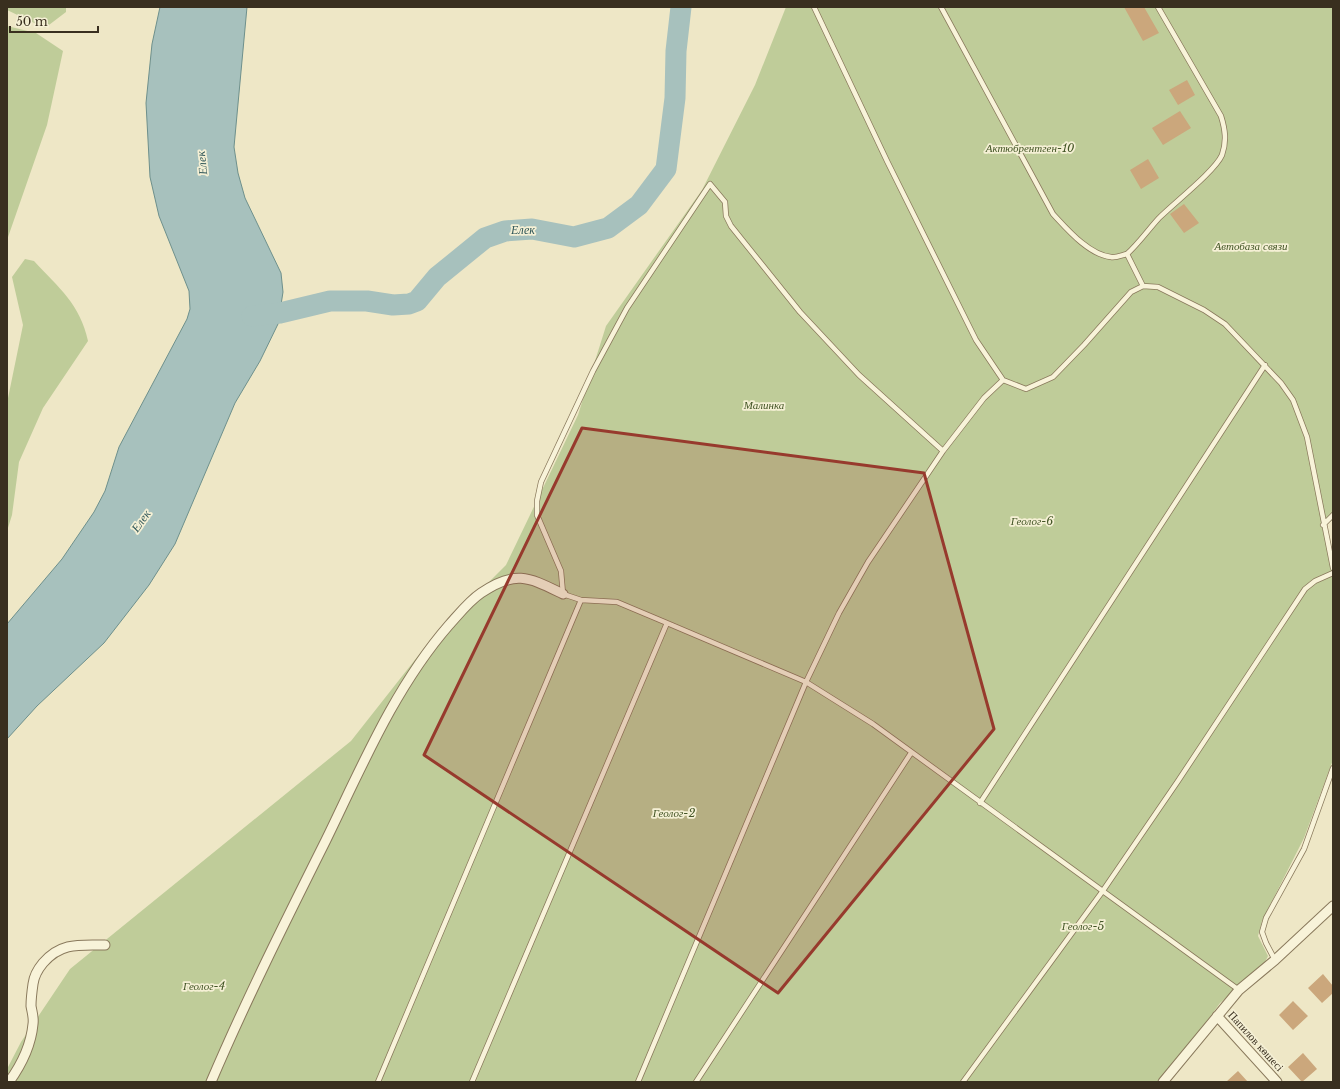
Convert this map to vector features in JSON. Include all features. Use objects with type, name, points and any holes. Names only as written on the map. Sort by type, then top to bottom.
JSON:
[{"type":"street","points":[[211,1082],[277,938],[376,739],[404,687],[427,651],[461,612],[481,593],[501,582],[516,578],[530,578],[563,594]]},
{"type":"street","points":[[1163,1082],[1239,990],[1276,960],[1333,906]]},
{"type":"street","points":[[9,1082],[21,1065],[30,1044],[34,1022],[31,1005],[33,982],[39,968],[49,957],[63,947],[105,945]]},
{"type":"street","name":"Папилов көшесі","points":[[1217,1016],[1277,1082]]},
{"type":"lane","points":[[814,7],[887,161],[973,333],[1003,380],[1026,389],[1053,377],[1084,345],[1131,292],[1143,286],[1158,287],[1204,310],[1225,324],[1265,365],[1293,400],[1307,436],[1323,525],[1333,568]]},
{"type":"lane","points":[[941,7],[1053,214],[1075,237],[1093,250],[1112,257],[1127,254],[1140,242],[1159,218],[1210,171],[1222,156],[1226,135],[1221,116],[1158,7]]},
{"type":"lane","points":[[943,451],[859,375],[800,312],[731,226],[726,216],[725,202],[710,184],[627,308],[593,371],[541,482],[537,501],[537,515],[561,571],[563,594],[581,600],[617,602],[806,682],[873,724],[980,804],[1239,990]]},
{"type":"lane","points":[[1127,254],[1143,286]]},
{"type":"lane","points":[[980,804],[1265,365]]},
{"type":"lane","points":[[638,1082],[806,682],[839,613],[868,562],[943,451],[984,398],[1003,380]]},
{"type":"lane","points":[[1323,525],[1333,515]]},
{"type":"lane","points":[[963,1082],[1102,892],[1178,781],[1305,589],[1315,581],[1333,573]]},
{"type":"lane","points":[[378,1082],[581,600]]},
{"type":"lane","points":[[472,1082],[667,623]]},
{"type":"lane","points":[[696,1082],[911,753]]},
{"type":"lane","points":[[1276,960],[1262,932],[1264,925],[1304,849],[1333,768]]},
{"type":"highlighted area","points":[[582,428],[924,473],[994,729],[778,993],[424,755]]},
{"type":"green space","points":[[7,7],[66,7],[66,12],[45,28],[7,10]]},
{"type":"green space","points":[[786,7],[1333,7],[1333,520],[1323,525],[1333,570],[1333,760],[1304,838],[1262,921],[1258,936],[1268,956],[1263,966],[1220,1003],[1163,1082],[7,1082],[7,1069],[21,1042],[70,969],[351,741],[429,642],[506,565],[578,415],[606,326],[702,190],[755,85]]},
{"type":"green space","points":[[7,26],[36,33],[63,51],[47,125],[7,240]]},
{"type":"green space","points":[[25,259],[34,261],[67,297],[80,317],[88,341],[43,408],[19,462],[12,515],[7,531],[7,403],[23,325],[12,277]]},
{"type":"water","points":[[160,7],[247,7],[234,147],[238,173],[245,198],[281,273],[283,292],[278,324],[260,361],[235,403],[175,544],[149,585],[104,643],[37,706],[7,739],[7,624],[62,559],[94,512],[105,491],[119,447],[187,319],[190,309],[189,291],[159,216],[150,177],[146,103],[152,44]]},
{"type":"building","points":[[1124,7],[1144,7],[1159,33],[1143,41]]},
{"type":"building","points":[[1187,80],[1195,95],[1178,105],[1169,90]]},
{"type":"building","points":[[1180,111],[1191,128],[1163,145],[1152,128]]},
{"type":"building","points":[[1148,159],[1159,178],[1141,189],[1130,170]]},
{"type":"building","points":[[1184,204],[1199,223],[1184,233],[1170,214]]},
{"type":"building","points":[[1323,974],[1333,986],[1333,993],[1322,1003],[1308,988]]},
{"type":"building","points":[[1293,1001],[1308,1016],[1293,1030],[1279,1015]]},
{"type":"building","points":[[1303,1053],[1317,1069],[1302,1082],[1288,1067]]},
{"type":"building","points":[[1238,1071],[1248,1082],[1226,1082]]},
{"type":"waterway","name":"Елек","points":[[252,316],[280,313],[330,301],[367,301],[393,305],[409,304],[417,301],[437,277],[485,238],[505,231],[532,229],[574,237],[608,228],[639,205],[666,169],[675,98],[676,51],[681,7]]},
{"type":"park label","name":"Актюбрентген-10","points":[[1030,148]]},
{"type":"park label","name":"Автобаза связи","points":[[1251,246]]},
{"type":"park label","name":"Малинка","points":[[764,405]]},
{"type":"park label","name":"Геолог-6","points":[[1032,521]]},
{"type":"park label","name":"Геолог-2","points":[[674,813]]},
{"type":"park label","name":"Геолог-5","points":[[1083,926]]},
{"type":"park label","name":"Геолог-4","points":[[204,986]]}]
